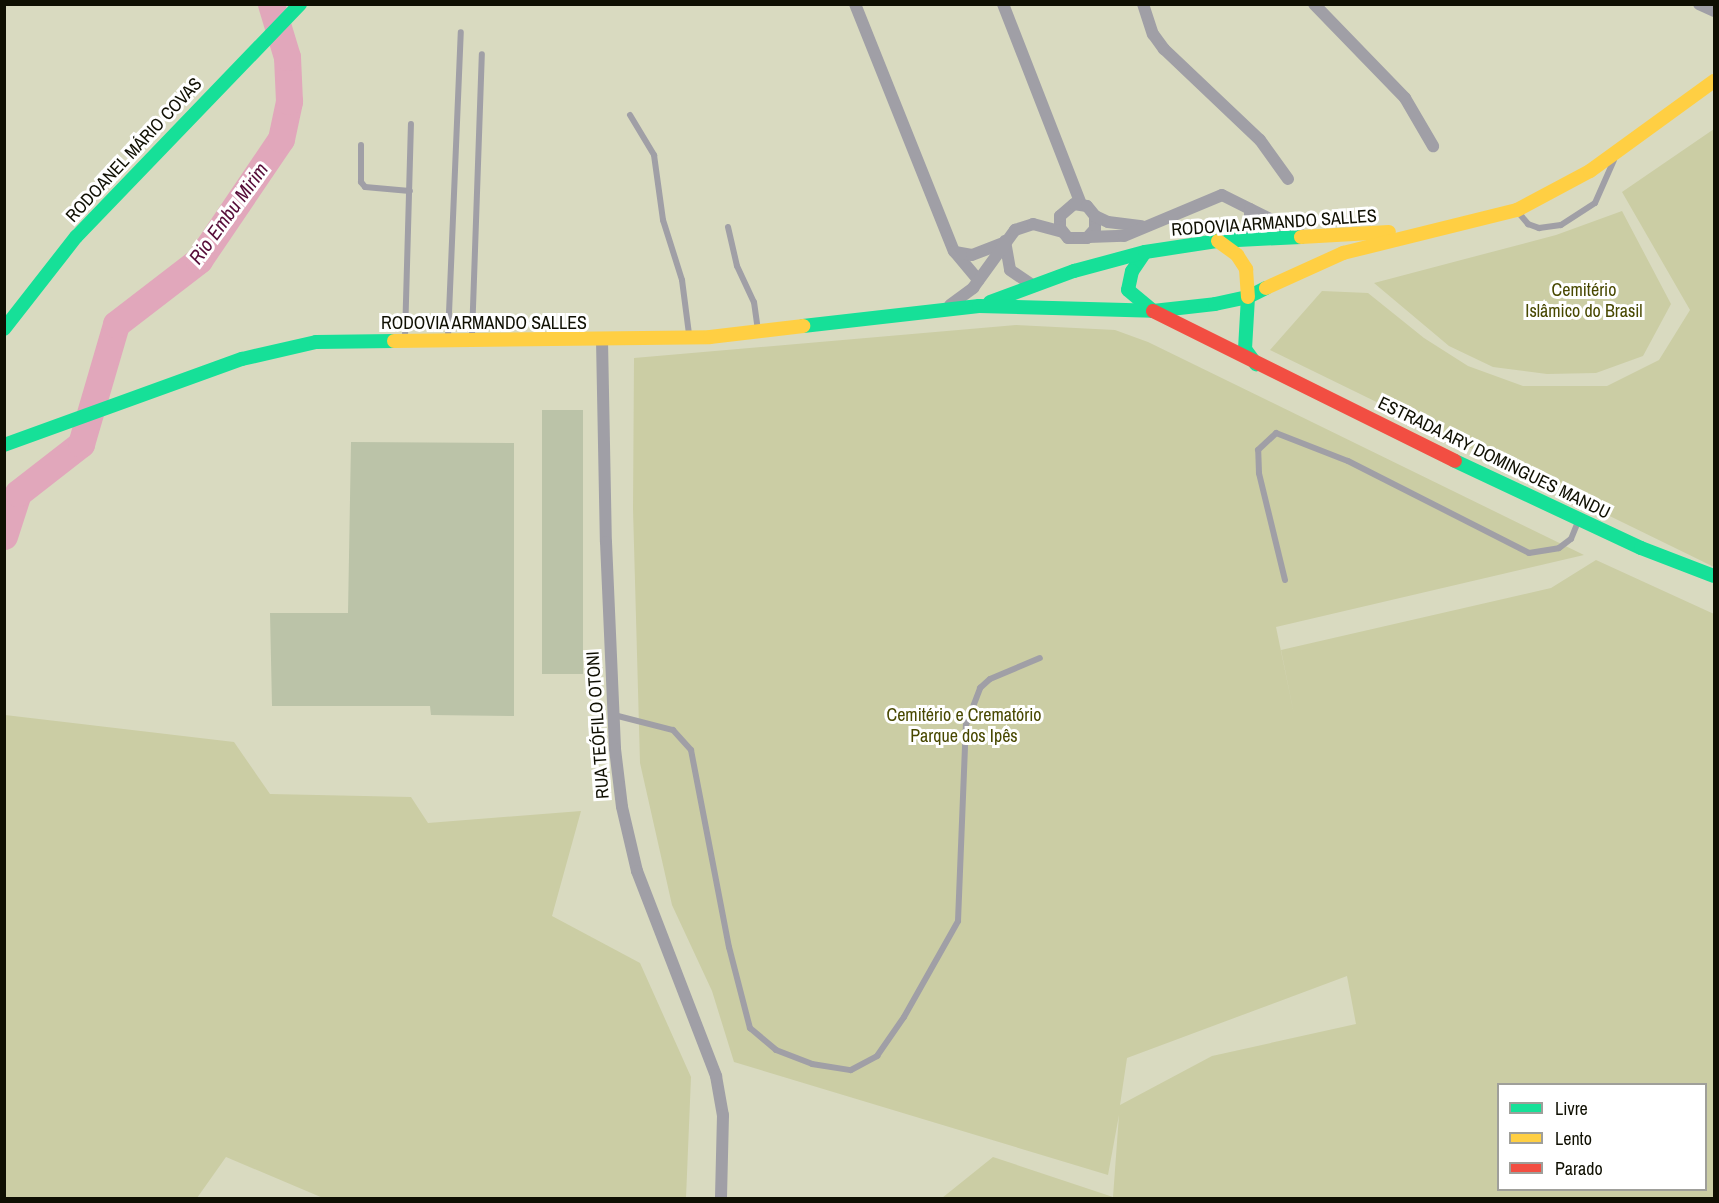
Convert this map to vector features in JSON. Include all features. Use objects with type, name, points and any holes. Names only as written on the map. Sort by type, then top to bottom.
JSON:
[{"type":"main road","name":"RODOANEL MÁRIO COVAS","points":[[4,329],[76,237],[233,70],[300,4]]},
{"type":"main road","name":"RODOVIA ARMANDO SALLES","points":[[4,445],[223,366],[306,344],[448,339],[602,340],[690,337],[759,333],[979,306],[1153,311],[1248,297],[1317,262],[1384,241],[1437,232],[1517,210],[1558,191],[1617,152],[1714,81]]},
{"type":"main road","name":"RODOVIA ARMANDO SALLES","points":[[979,306],[1145,252],[1218,241],[1437,232]]},
{"type":"main road","points":[[1218,241],[1237,255],[1246,269],[1248,297],[1245,349],[1259,367]]},
{"type":"main road","points":[[1145,252],[1132,271],[1128,290],[1153,311]]},
{"type":"main road","name":"ESTRADA ARY DOMINGUES MANDU","points":[[1153,311],[1259,367],[1579,519],[1714,576]]},
{"type":"street","points":[[855,4],[954,251],[978,280]]},
{"type":"street","points":[[1003,4],[1081,204],[1095,216],[1121,225],[1143,226]]},
{"type":"street","points":[[1143,4],[1153,34],[1164,49],[1260,140],[1288,179]]},
{"type":"street","points":[[1314,4],[1405,98],[1433,146]]},
{"type":"street","points":[[1699,4],[1714,11]]},
{"type":"street","points":[[929,312],[959,301],[978,280],[1005,242],[1024,225],[1040,225],[1062,232],[1074,240],[1088,237],[1124,236],[1143,226],[1222,195],[1306,236]]},
{"type":"street","points":[[1040,225],[1060,216],[1068,206],[1081,204]]},
{"type":"street","points":[[1244,240],[1250,226],[1250,209]]},
{"type":"street","points":[[1060,216],[1062,232]]},
{"type":"street","points":[[1088,237],[1095,229],[1095,216]]},
{"type":"street","points":[[954,251],[972,255],[1005,242]]},
{"type":"street","points":[[1005,242],[1010,270],[1035,286]]},
{"type":"street","name":"RUA TEÓFILO OTONI","points":[[602,340],[614,715],[622,807],[637,871],[716,1076],[723,1116],[721,1198]]},
{"type":"lane","points":[[448,339],[461,32]]},
{"type":"lane","points":[[472,339],[482,54]]},
{"type":"lane","points":[[630,114],[654,155],[663,220],[682,280],[690,337]]},
{"type":"lane","points":[[405,340],[411,124]]},
{"type":"lane","points":[[361,145],[361,182],[365,187],[410,191]]},
{"type":"lane","points":[[1517,210],[1528,224],[1539,228],[1561,225],[1579,215],[1599,197],[1617,152]]},
{"type":"lane","points":[[728,227],[737,266],[754,302],[759,333]]},
{"type":"lane","points":[[1284,580],[1259,473],[1258,450],[1276,433],[1348,461],[1529,553],[1558,548],[1571,539],[1579,519]]},
{"type":"lane","points":[[614,715],[673,730],[692,750],[729,947],[750,1028],[785,1053],[812,1065],[851,1070],[877,1056],[950,941],[958,921],[966,725],[976,696],[990,679],[1040,658]]},
{"type":"green space","points":[[1714,129],[1714,567],[1270,350],[1322,291],[1368,293],[1424,338],[1468,366],[1523,386],[1607,386],[1659,360],[1690,310],[1622,192]]},
{"type":"green space","name":"Cemitério Islâmico do Brasil","points":[[1622,211],[1671,304],[1643,356],[1596,373],[1547,374],[1493,367],[1449,346],[1374,283],[1556,235]]},
{"type":"green space","name":"Cemitério e Crematório Parque dos Ipês","points":[[1016,325],[1115,330],[1148,342],[1584,555],[1276,627],[1295,719],[1281,650],[1551,588],[1596,560],[1714,614],[1714,1198],[942,1198],[993,1157],[1113,1197],[1119,1115],[1108,1175],[734,1062],[712,991],[672,905],[640,763],[633,509],[634,358]],"holes":[[[1347,976],[1356,1024],[1212,1056],[1120,1105],[1127,1058]]]},
{"type":"green space","points":[[5,715],[234,742],[270,794],[411,797],[428,823],[581,811],[552,916],[640,963],[691,1077],[686,1198],[323,1198],[226,1157],[197,1198],[5,1198]]},
{"type":"building","points":[[542,410],[583,410],[583,674],[542,674]]},
{"type":"building","points":[[351,442],[514,443],[514,716],[431,715],[430,706],[272,706],[270,613],[348,613]]},
{"type":"waterway","name":"Rio Embu Mirim","points":[[4,536],[18,493],[81,444],[116,324],[199,260],[281,139],[289,101],[287,57],[271,4]]},
{"type":"traffic: fast","points":[[4,329],[76,237],[300,4]]},
{"type":"traffic: fast","points":[[990,302],[1074,271],[1145,252],[1218,241],[1301,237]]},
{"type":"traffic: fast","points":[[1145,252],[1132,271],[1128,290],[1153,311]]},
{"type":"traffic: fast","points":[[803,326],[979,306],[1153,311],[1215,304],[1248,297],[1266,288]]},
{"type":"traffic: fast","points":[[1248,297],[1245,349],[1256,364]]},
{"type":"traffic: fast","points":[[4,445],[242,359],[316,342],[394,341]]},
{"type":"traffic: fast","points":[[1455,461],[1641,548],[1714,576]]},
{"type":"traffic: slow","points":[[1266,288],[1343,253],[1517,210],[1590,171],[1714,81]]},
{"type":"traffic: slow","points":[[1301,237],[1389,232]]},
{"type":"traffic: slow","points":[[1218,241],[1237,255],[1246,269],[1248,297]]},
{"type":"traffic: slow","points":[[394,341],[710,337],[803,326]]},
{"type":"traffic: jam","points":[[1153,311],[1455,461]]}]
